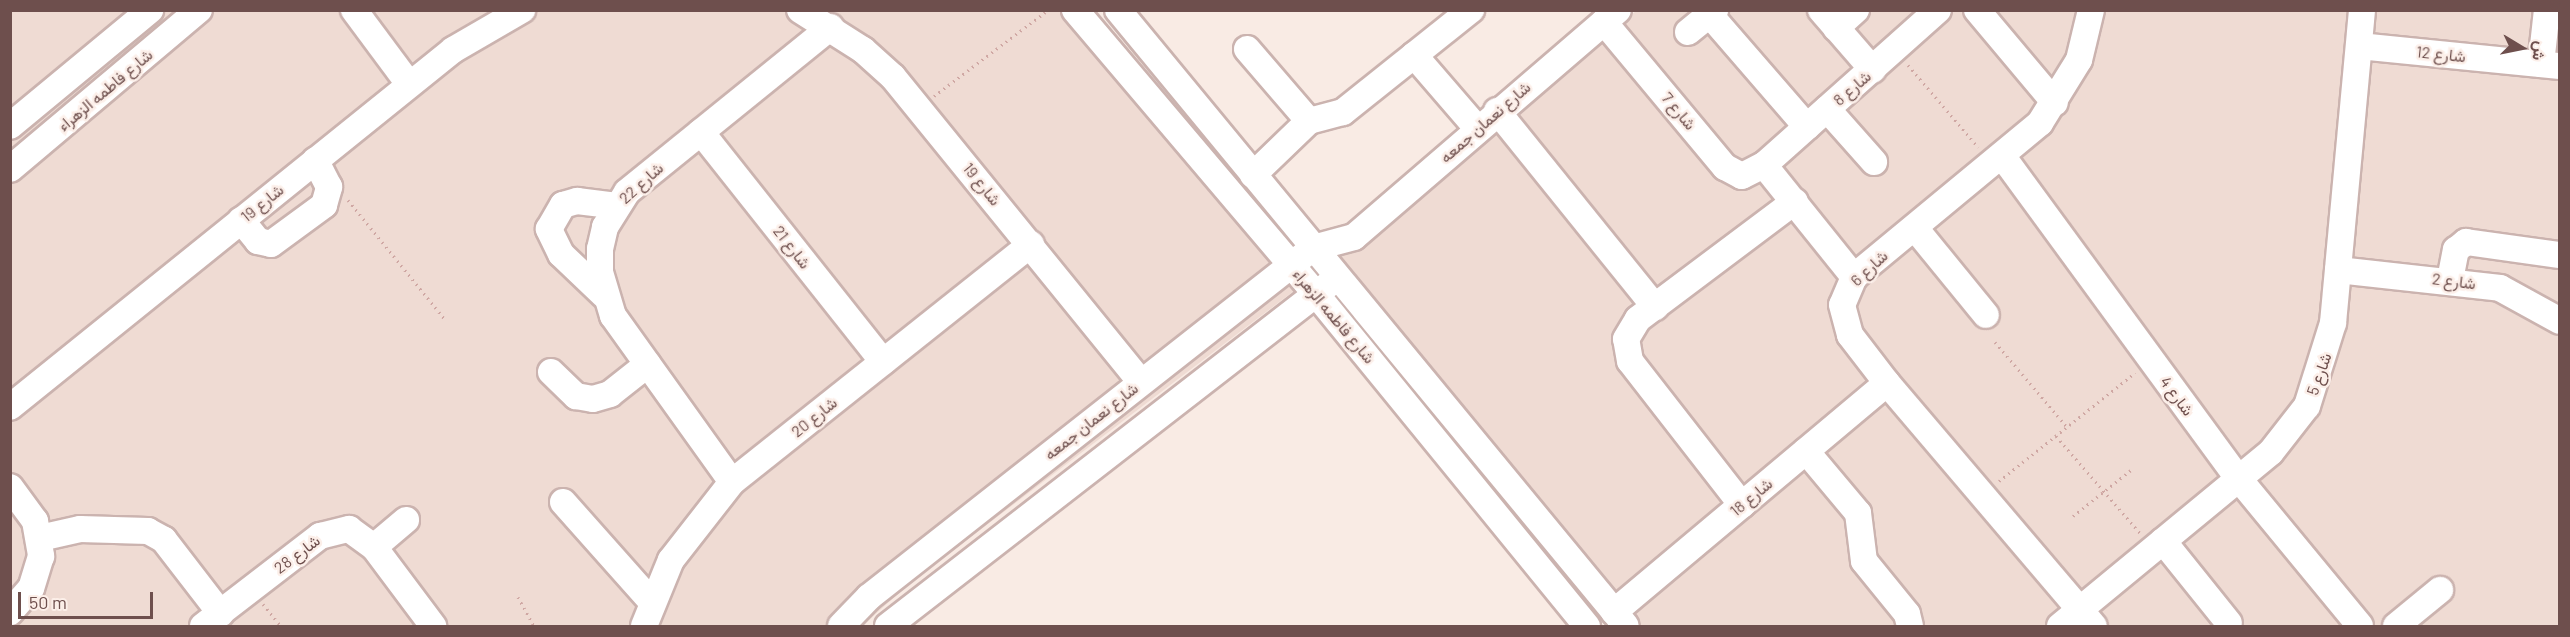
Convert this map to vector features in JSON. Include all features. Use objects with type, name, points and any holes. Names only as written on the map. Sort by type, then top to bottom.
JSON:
[{"type":"street","name":"شارع فاطمه الزهراء","points":[[13,119],[150,10]]},
{"type":"street","name":"شارع فاطمه الزهراء","points":[[10,168],[199,10]]},
{"type":"street","points":[[354,10],[409,84]]},
{"type":"street","name":"شارع 19","points":[[10,407],[409,84],[453,50],[522,10]]},
{"type":"street","name":"شارع 19","points":[[800,10],[831,27],[871,57],[919,107],[1141,382]]},
{"type":"street","name":"شارع فاطمه الزهراء","points":[[1075,10],[1316,294],[1587,627]]},
{"type":"street","name":"شارع فاطمه الزهراء","points":[[1118,10],[1620,619]]},
{"type":"street","points":[[1253,175],[1309,121],[1343,112],[1471,10]]},
{"type":"street","points":[[1856,10],[1829,19],[1873,70]]},
{"type":"street","name":"شارع 8","points":[[1764,165],[1896,50],[1938,10]]},
{"type":"street","points":[[1977,10],[2055,104]]},
{"type":"street","name":"شارع 5","points":[[2060,627],[2087,618],[2158,545],[2239,479],[2291,430],[2320,380],[2338,270],[2362,10]]},
{"type":"street","points":[[2547,10],[2550,65]]},
{"type":"street","name":"شارع 6","points":[[2085,11],[2079,60],[2055,104],[1998,161],[1854,277],[1846,290],[1844,321],[1887,383],[1932,419],[1983,494],[2087,618]]},
{"type":"street","points":[[1688,32],[1713,13],[1807,128]]},
{"type":"street","name":"شارع نعمان جمعه","points":[[888,627],[1337,277],[1354,237],[1477,128],[1611,16]]},
{"type":"street","name":"شارع 7","points":[[1611,16],[1725,166],[1742,176],[1764,165]]},
{"type":"street","name":"شارع 22","points":[[732,482],[648,364],[604,295],[600,249],[615,206],[701,132],[831,27]]},
{"type":"street","name":"شارع 12","points":[[2359,46],[2550,65]]},
{"type":"street","points":[[1247,49],[1309,121]]},
{"type":"street","points":[[1414,55],[1477,128]]},
{"type":"street","points":[[1827,109],[1874,162]]},
{"type":"street","points":[[1497,111],[1654,307]]},
{"type":"street","name":"شارع 21","points":[[701,132],[883,362]]},
{"type":"street","points":[[241,220],[258,241],[271,244],[324,205],[328,187],[315,160]]},
{"type":"street","name":"شارع 4","points":[[1998,161],[2239,479],[2360,627]]},
{"type":"street","points":[[1764,165],[1854,277]]},
{"type":"street","points":[[604,295],[561,254],[549,229],[563,205],[577,201],[615,206]]},
{"type":"street","points":[[1742,505],[1630,362],[1630,328],[1654,307],[1795,201]]},
{"type":"street","points":[[1915,228],[1986,315]]},
{"type":"street","name":"شارع نعمان جمعه","points":[[841,627],[869,597],[1011,483],[1313,248],[1354,237]]},
{"type":"street","points":[[2450,280],[2456,250],[2466,242],[2558,255]]},
{"type":"street","name":"شارع 20","points":[[641,619],[689,532],[732,482],[1031,244]]},
{"type":"street","name":"شارع 2","points":[[2338,270],[2450,280],[2516,294],[2559,321]]},
{"type":"street","points":[[551,372],[576,396],[594,399],[610,394],[648,364]]},
{"type":"street","name":"شارع 18","points":[[1620,619],[1742,505],[1887,383]]},
{"type":"street","points":[[1084,426],[1101,436],[1112,452]]},
{"type":"street","points":[[1806,451],[1858,513],[1864,561],[1907,614],[1910,627]]},
{"type":"street","points":[[1011,483],[1027,504],[1040,508]]},
{"type":"street","points":[[10,487],[35,521],[40,538],[38,573],[10,612]]},
{"type":"street","points":[[563,502],[641,619]]},
{"type":"street","points":[[374,546],[406,520]]},
{"type":"street","points":[[40,538],[80,529],[148,531],[164,540],[212,620]]},
{"type":"street","name":"شارع 28","points":[[212,620],[334,529],[363,535],[374,546],[433,627]]},
{"type":"street","points":[[2158,545],[2229,623]]},
{"type":"street","points":[[2396,627],[2440,590]]},
{"type":"path","points":[[919,107],[1048,10]]},
{"type":"path","points":[[1896,50],[1998,161]]},
{"type":"path","points":[[328,187],[359,209],[444,318]]},
{"type":"path","points":[[1995,342],[2067,427]]},
{"type":"path","points":[[1983,494],[2151,361]]},
{"type":"path","points":[[2056,436],[2105,491],[2158,545]]},
{"type":"path","points":[[2073,516],[2131,470]]},
{"type":"path","points":[[252,590],[281,627]]},
{"type":"path","points":[[518,597],[534,627]]},
{"type":"shaded area","points":[[10,11],[1095,11],[1316,273],[1636,11],[2559,11],[2559,626],[1607,626],[1316,274],[909,584],[862,626],[11,626]]}]
